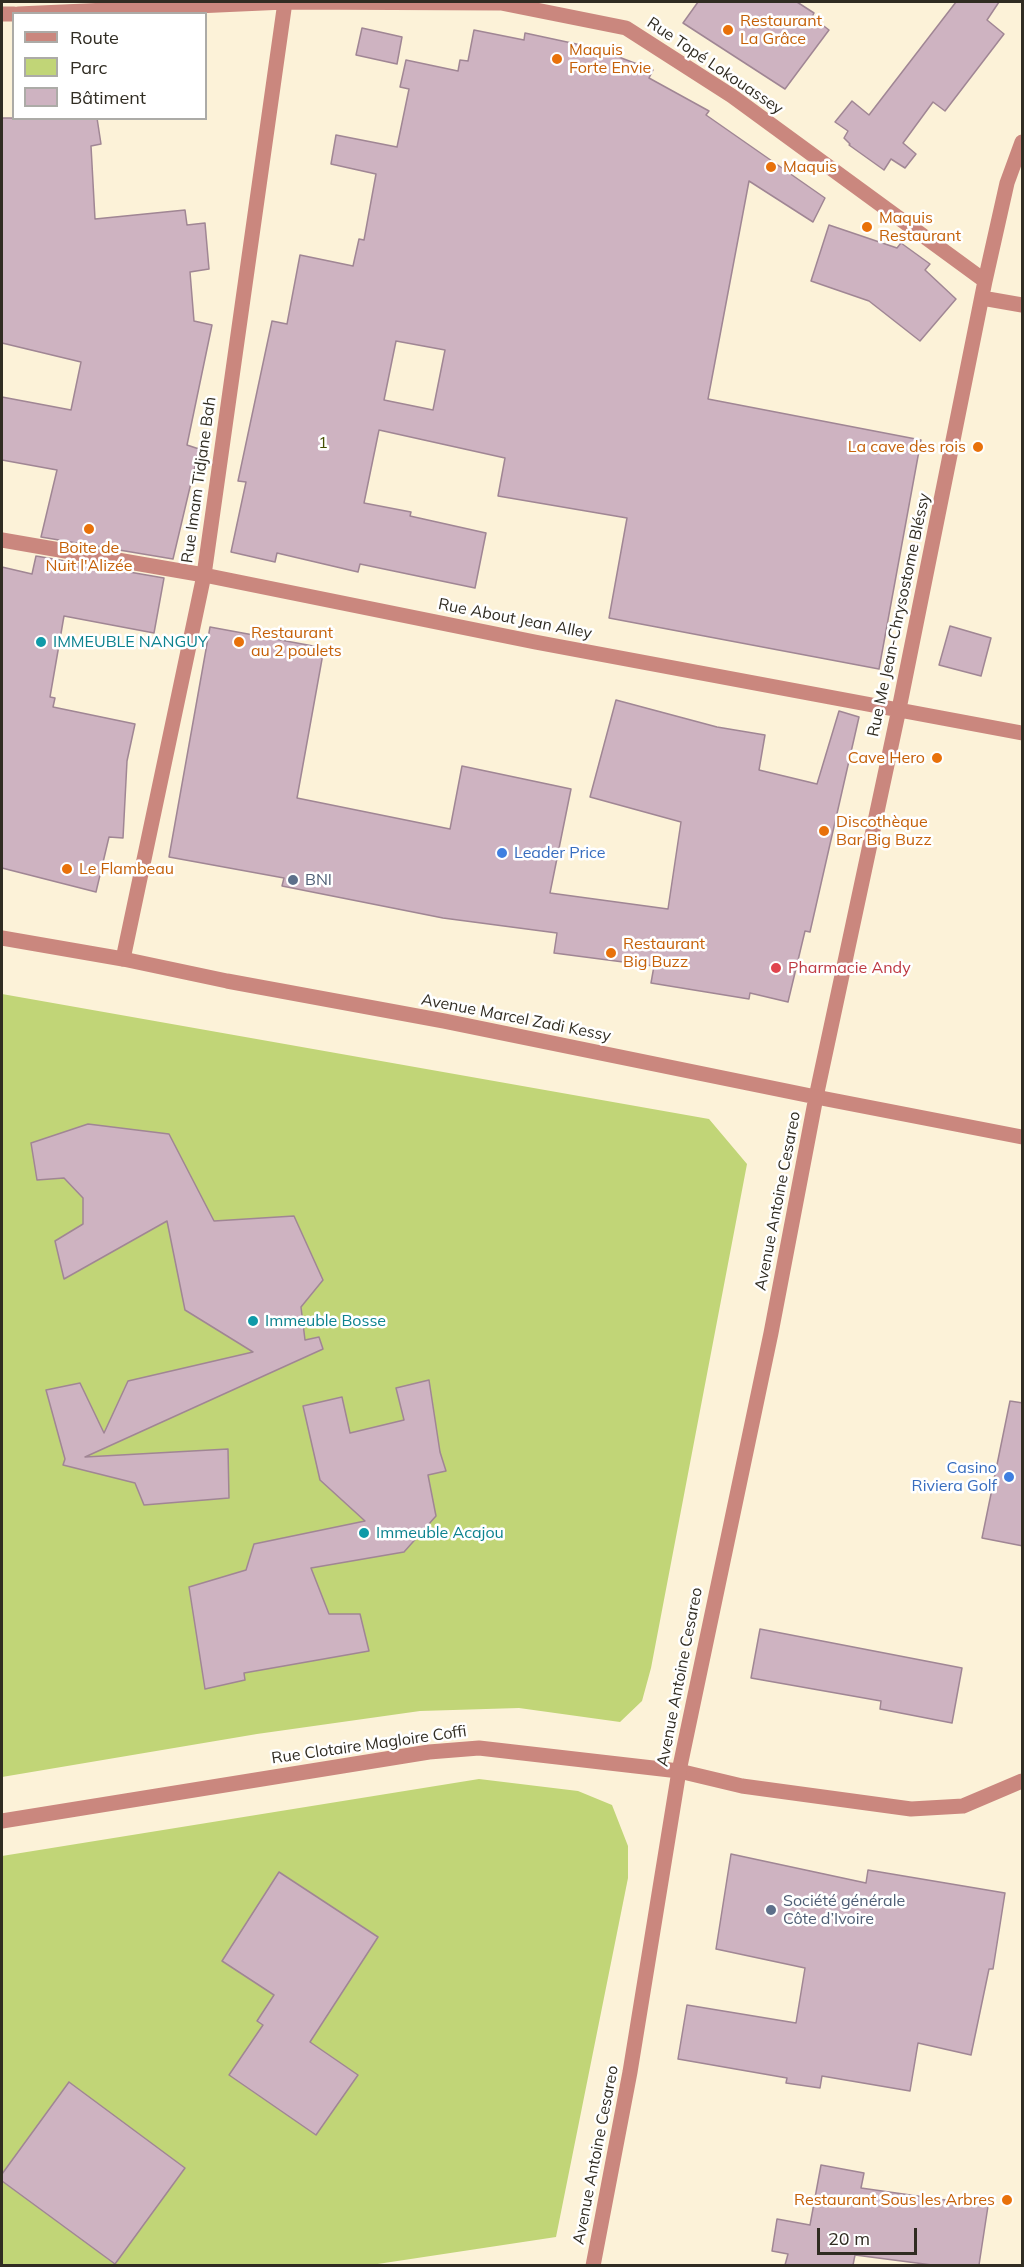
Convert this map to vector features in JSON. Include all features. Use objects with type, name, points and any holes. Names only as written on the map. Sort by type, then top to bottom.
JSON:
[{"type":"street","name":"Rue Topé Lokouassey","points":[[62,12],[285,2],[501,3],[626,28],[732,96],[985,281]]},
{"type":"street","name":"Rue Imam Tidjane Bah","points":[[123,959],[204,575],[285,2]]},
{"type":"street","name":"Rue Me Jean-Chrysostome Bléssy","points":[[816,1097],[985,281],[1007,183],[1023,142]]},
{"type":"street","points":[[982,298],[1023,305]]},
{"type":"street","name":"Rue About Jean Alley","points":[[2,540],[204,575],[535,642],[1023,734]]},
{"type":"street","name":"Avenue Marcel Zadi Kessy","points":[[2,938],[444,1021],[1023,1137]]},
{"type":"street","name":"Avenue Antoine Cesareo","points":[[593,2265],[630,2072],[679,1771],[771,1333],[816,1097]]},
{"type":"street","name":"Rue Clotaire Magloire Coffi","points":[[2,1821],[429,1752],[469,1749],[533,1752],[679,1771],[741,1786],[911,1809],[963,1806],[1023,1781]]},
{"type":"green space","points":[[2,994],[709,1119],[747,1164],[651,1668],[642,1701],[620,1722],[519,1708],[420,1711],[257,1734],[2,1777]]},
{"type":"green space","points":[[479,1779],[578,1791],[612,1805],[628,1846],[628,1878],[556,2237],[371,2265],[2,2266],[2,1856]]},
{"type":"building","points":[[698,2],[797,2],[814,13],[812,17],[829,30],[785,89],[683,23]]},
{"type":"building","points":[[956,2],[999,2],[987,20],[1004,34],[945,111],[933,102],[903,143],[916,154],[905,168],[891,159],[884,170],[849,145],[844,138],[848,131],[835,122],[852,101],[869,115]]},
{"type":"building","points":[[362,28],[402,37],[397,64],[356,55]]},
{"type":"building","points":[[474,30],[524,40],[525,33],[595,48],[653,70],[649,78],[709,111],[706,115],[825,198],[813,222],[749,181],[708,399],[921,440],[879,669],[609,618],[627,518],[498,496],[505,458],[379,430],[364,503],[411,512],[410,516],[486,533],[475,588],[360,564],[358,572],[277,553],[275,562],[231,552],[246,482],[238,481],[272,321],[287,324],[300,255],[353,266],[359,239],[364,240],[376,174],[331,164],[336,135],[397,147],[409,89],[400,87],[406,60],[458,71],[460,60],[468,61]],"holes":[[[396,341],[445,350],[433,410],[384,400]]]},
{"type":"building","points":[[2,118],[97,120],[101,144],[91,146],[95,219],[185,210],[187,225],[205,223],[209,269],[190,272],[194,321],[212,325],[187,445],[199,449],[173,559],[41,537],[57,470],[2,460],[2,397],[71,410],[81,362],[2,343]]},
{"type":"building","points":[[829,225],[897,248],[901,243],[930,264],[925,270],[956,299],[920,341],[869,301],[811,281]]},
{"type":"building","points":[[36,556],[164,578],[154,633],[64,616],[50,697],[55,698],[53,707],[135,724],[127,761],[123,838],[109,837],[96,892],[2,868],[2,567],[32,574]]},
{"type":"building","points":[[950,626],[991,638],[981,676],[939,665]]},
{"type":"building","points":[[210,627],[324,648],[297,798],[450,829],[462,766],[571,789],[550,893],[668,909],[681,822],[590,797],[616,700],[717,727],[765,735],[759,770],[817,784],[839,711],[859,717],[810,932],[805,931],[788,1002],[750,993],[749,999],[651,983],[654,966],[554,953],[557,933],[443,918],[282,886],[284,878],[169,857]]},
{"type":"building","name":"Immeuble Bosse","points":[[88,1124],[169,1134],[214,1221],[294,1216],[323,1280],[301,1307],[305,1340],[319,1337],[323,1349],[85,1457],[228,1449],[229,1498],[144,1505],[135,1483],[63,1465],[65,1459],[46,1390],[80,1383],[104,1433],[128,1381],[253,1352],[185,1310],[167,1221],[64,1279],[55,1241],[83,1224],[83,1198],[64,1178],[37,1180],[31,1143]]},
{"type":"building","name":"Immeuble Acajou","points":[[429,1380],[440,1452],[446,1471],[428,1475],[436,1516],[404,1552],[311,1568],[329,1614],[360,1614],[369,1651],[244,1673],[245,1680],[205,1689],[189,1587],[246,1570],[254,1544],[365,1521],[320,1480],[303,1406],[342,1397],[350,1433],[404,1420],[396,1388]]},
{"type":"building","name":"Casino Riviera Golf","points":[[1010,1401],[1023,1403],[1023,1546],[982,1538]]},
{"type":"building","points":[[760,1629],[962,1668],[952,1723],[880,1709],[881,1701],[751,1678]]},
{"type":"building","points":[[731,1854],[866,1883],[868,1870],[1005,1893],[993,1969],[989,1969],[971,2055],[918,2043],[910,2091],[822,2076],[820,2088],[786,2083],[787,2078],[678,2059],[687,2005],[796,2023],[805,1968],[716,1949]]},
{"type":"building","points":[[279,1872],[378,1937],[310,2042],[358,2075],[316,2135],[229,2075],[263,2025],[257,2021],[274,1995],[222,1961]]},
{"type":"building","points":[[69,2082],[185,2168],[115,2264],[2,2181],[2,2174]]},
{"type":"building","points":[[821,2165],[864,2173],[861,2188],[988,2206],[979,2265],[932,2265],[855,2255],[853,2265],[785,2265],[788,2254],[772,2251],[777,2219],[810,2225]]},
{"type":"place","name":"Restaurant La Grâce","points":[[728,30]]},
{"type":"place","name":"Maquis Forte Envie","points":[[557,59]]},
{"type":"place","name":"Maquis","points":[[771,167]]},
{"type":"place","name":"Maquis Restaurant","points":[[867,227]]},
{"type":"place","name":"La cave des rois","points":[[978,447]]},
{"type":"place","name":"Boite de Nuit l'Alizée","points":[[89,529]]},
{"type":"place","name":"IMMEUBLE NANGUY","points":[[41,642]]},
{"type":"place","name":"Restaurant au 2 poulets","points":[[239,642]]},
{"type":"place","name":"Cave Hero","points":[[937,758]]},
{"type":"place","name":"Discothèque Bar Big Buzz","points":[[824,831]]},
{"type":"place","name":"Leader Price","points":[[502,853]]},
{"type":"place","name":"Le Flambeau","points":[[67,869]]},
{"type":"place","name":"BNI","points":[[293,880]]},
{"type":"place","name":"Restaurant Big Buzz","points":[[611,953]]},
{"type":"place","name":"Pharmacie Andy","points":[[776,968]]},
{"type":"place","name":"Immeuble Bosse","points":[[253,1321]]},
{"type":"place","name":"Casino Riviera Golf","points":[[1009,1477]]},
{"type":"place","name":"Immeuble Acajou","points":[[364,1533]]},
{"type":"place","name":"Société générale Côte d’Ivoire","points":[[771,1910]]},
{"type":"place","name":"Restaurant Sous les Arbres","points":[[1007,2200]]},
{"type":"park label","name":"1","points":[[323,443]]}]
